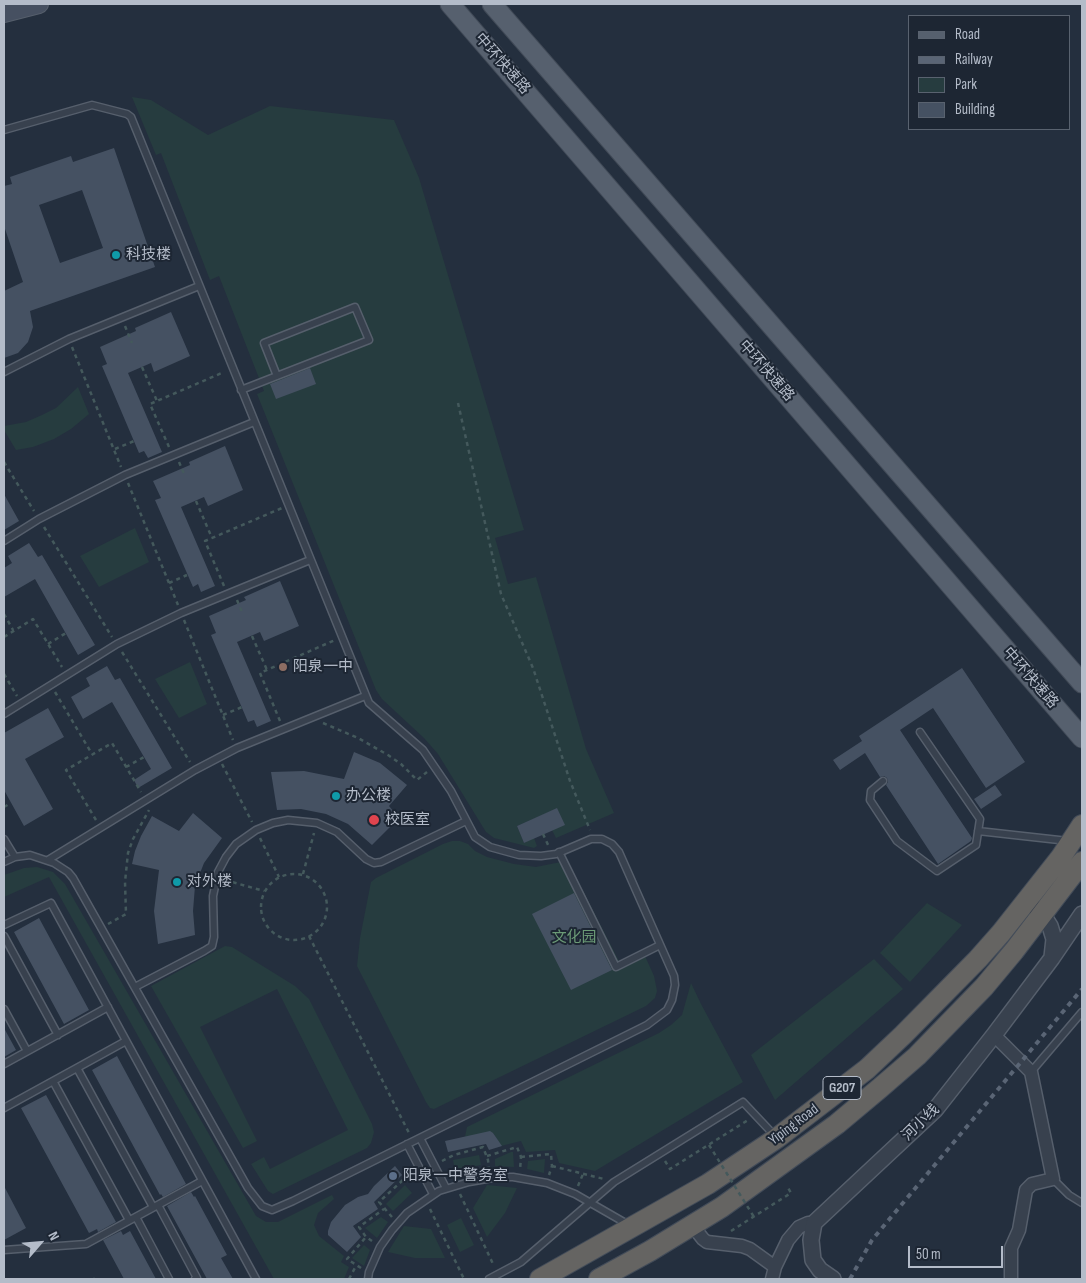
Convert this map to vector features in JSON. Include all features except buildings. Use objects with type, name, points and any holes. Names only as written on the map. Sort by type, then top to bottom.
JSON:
[{"type":"highway","name":"Yiping Road","points":[[540,1279],[708,1184],[777,1138],[867,1069],[978,959],[1001,933],[1066,850],[1082,825]]},
{"type":"highway","name":"Yiping Road","points":[[599,1279],[692,1225],[761,1180],[837,1124],[902,1069],[984,987],[1081,869]]},
{"type":"main road","points":[[4,13],[39,4]]},
{"type":"main road","name":"中环快速路","points":[[450,4],[1082,738]]},
{"type":"main road","points":[[492,4],[1082,683]]},
{"type":"street","points":[[1066,850],[1081,869]]},
{"type":"street","points":[[1027,900],[1048,920],[1054,946],[1052,958]]},
{"type":"street","name":"河小线","points":[[814,1223],[927,1119],[953,1090],[1052,958],[1082,914]]},
{"type":"street","points":[[994,1035],[1031,1072],[1054,1179],[1032,1184],[1026,1190],[1019,1230],[1012,1248],[1011,1279]]},
{"type":"street","points":[[692,1225],[702,1239],[707,1242],[742,1246],[750,1249],[773,1273],[788,1240],[794,1232],[804,1224],[814,1223],[813,1260],[820,1270],[833,1279]]},
{"type":"lane","points":[[4,130],[92,105],[127,114],[135,126],[341,638],[369,703],[419,746],[434,766],[475,837],[490,847],[502,852],[519,855],[549,856],[583,841],[594,839],[607,841],[618,852],[674,976],[675,985],[672,1000],[667,1010],[638,1030],[272,1210],[262,1206],[248,1188],[73,878],[62,867],[48,860],[30,855],[15,857],[4,862]]},
{"type":"lane","points":[[4,372],[69,339],[199,286]]},
{"type":"lane","points":[[241,390],[277,376],[369,340],[355,307],[264,343],[277,376]]},
{"type":"lane","points":[[4,541],[39,519],[125,475],[254,422]]},
{"type":"lane","points":[[4,714],[116,644],[181,613],[310,560]]},
{"type":"lane","points":[[48,860],[219,757],[365,696]]},
{"type":"lane","points":[[883,781],[871,791],[870,800],[897,841],[937,871],[976,845],[980,819],[920,732]]},
{"type":"lane","points":[[134,986],[212,946],[214,937],[213,896],[221,865],[236,844],[256,830],[273,823],[288,820],[317,823],[336,832],[366,859],[381,862],[466,821]]},
{"type":"lane","points":[[978,831],[1066,850]]},
{"type":"lane","points":[[4,840],[15,857]]},
{"type":"lane","points":[[559,852],[616,967],[660,945]]},
{"type":"lane","points":[[4,925],[52,904],[256,1279]]},
{"type":"lane","points":[[4,936],[58,1035]]},
{"type":"lane","points":[[4,1064],[108,1007]]},
{"type":"lane","points":[[4,1009],[27,1051]]},
{"type":"lane","points":[[1031,1072],[1082,1012]]},
{"type":"lane","points":[[4,1108],[126,1041]]},
{"type":"lane","points":[[77,1068],[197,1278],[195,1279]]},
{"type":"lane","points":[[53,1081],[169,1279]]},
{"type":"lane","points":[[489,1279],[521,1262],[592,1203],[614,1182],[743,1102],[777,1138]]},
{"type":"lane","points":[[420,1138],[446,1188]]},
{"type":"lane","points":[[410,1143],[433,1194]]},
{"type":"lane","points":[[369,1276],[380,1247],[407,1213],[433,1194],[455,1185],[498,1177],[520,1178],[547,1183],[576,1194],[632,1227]]},
{"type":"lane","points":[[1054,1179],[1069,1195],[1082,1202]]},
{"type":"lane","points":[[4,1250],[86,1244],[202,1181]]},
{"type":"path","points":[[121,318],[132,343]]},
{"type":"path","points":[[69,339],[237,748]]},
{"type":"path","points":[[142,367],[157,401]]},
{"type":"path","points":[[185,476],[150,404],[233,369]]},
{"type":"path","points":[[458,403],[501,594],[534,668],[570,781],[594,839]]},
{"type":"path","points":[[114,449],[134,441]]},
{"type":"path","points":[[4,462],[195,770]]},
{"type":"path","points":[[196,501],[212,538]]},
{"type":"path","points":[[242,612],[230,593],[205,541],[288,506]]},
{"type":"path","points":[[169,583],[187,575]]},
{"type":"path","points":[[4,614],[14,631]]},
{"type":"path","points":[[4,637],[33,619],[66,675]]},
{"type":"path","points":[[48,644],[66,633]]},
{"type":"path","points":[[252,636],[267,670]]},
{"type":"path","points":[[284,729],[260,673],[341,638]]},
{"type":"path","points":[[4,674],[21,703]]},
{"type":"path","points":[[50,684],[92,754]]},
{"type":"path","points":[[224,715],[242,707]]},
{"type":"path","points":[[310,718],[351,734],[370,745],[401,764],[417,780],[434,766]]},
{"type":"path","points":[[100,828],[66,770],[112,743],[150,808],[133,839],[127,860],[125,882],[126,914],[101,928]]},
{"type":"path","points":[[126,767],[144,757]]},
{"type":"path","points":[[219,757],[279,876]]},
{"type":"path","points":[[4,807],[11,803]]},
{"type":"path","points":[[303,874],[317,823]]},
{"type":"path","points":[[303,874],[321,888],[327,903],[327,910],[321,925],[309,936],[294,940],[286,939],[272,931],[262,918],[261,902],[264,891],[279,876],[303,874]]},
{"type":"path","points":[[217,877],[264,891]]},
{"type":"path","points":[[309,936],[410,1143]]},
{"type":"path","points":[[660,1153],[670,1169],[738,1126]]},
{"type":"path","points":[[709,1144],[754,1217]]},
{"type":"path","points":[[487,1156],[517,1147],[522,1157],[520,1178]]},
{"type":"path","points":[[522,1157],[551,1154],[552,1166],[547,1183]]},
{"type":"path","points":[[552,1166],[614,1182]]},
{"type":"path","points":[[576,1194],[583,1174]]},
{"type":"path","points":[[455,1185],[498,1274]]},
{"type":"path","points":[[724,1235],[791,1194],[786,1186]]},
{"type":"path","points":[[425,1199],[464,1279]]},
{"type":"path","points":[[380,1247],[366,1237],[359,1227],[384,1209]]},
{"type":"path","points":[[366,1237],[347,1259],[369,1276]]},
{"type":"path","points":[[349,1279],[356,1266]]},
{"type":"green space","points":[[132,97],[151,100],[208,135],[270,106],[394,120],[419,178],[524,530],[495,538],[508,584],[536,577],[586,749],[614,813],[556,838],[552,830],[557,809],[517,826],[524,843],[534,838],[537,846],[534,848],[494,838],[486,832],[438,754],[424,738],[382,699],[376,690],[257,394],[264,391],[219,276],[210,280],[161,153],[156,155]]},
{"type":"green space","points":[[78,387],[89,414],[71,429],[54,439],[33,447],[16,450],[4,430],[4,426],[26,422],[56,408]]},
{"type":"green space","points":[[135,528],[149,562],[99,587],[80,556]]},
{"type":"green space","points":[[190,662],[207,704],[179,718],[155,679]]},
{"type":"green space","name":"文化园","points":[[452,841],[468,844],[475,851],[487,857],[514,864],[536,867],[561,862],[573,886],[579,883],[622,967],[645,956],[654,976],[657,991],[655,998],[646,1006],[434,1109],[430,1108],[426,1102],[357,966],[360,938],[371,882]]},
{"type":"green space","points":[[37,867],[53,872],[65,884],[256,1216],[266,1222],[278,1222],[332,1195],[334,1199],[318,1213],[314,1225],[319,1236],[344,1256],[341,1262],[349,1267],[344,1279],[274,1279],[49,877],[4,897],[4,875],[24,868]]},
{"type":"green space","points":[[927,903],[962,925],[910,982],[880,953]]},
{"type":"green space","points":[[225,946],[232,947],[295,986],[309,999],[372,1124],[374,1132],[371,1143],[367,1148],[273,1194],[268,1191],[251,1164],[264,1157],[270,1169],[348,1130],[277,989],[200,1027],[257,1141],[243,1148],[151,986]]},
{"type":"green space","points":[[874,959],[903,989],[775,1100],[751,1055]]},
{"type":"green space","points":[[691,983],[743,1082],[595,1171],[559,1163],[555,1150],[526,1152],[521,1141],[501,1146],[493,1133],[465,1137],[467,1127],[659,1033],[671,1025],[682,1015]]},
{"type":"green space","points":[[513,1152],[514,1167],[495,1166],[495,1159]]},
{"type":"green space","points":[[479,1155],[481,1165],[455,1170],[453,1160]]},
{"type":"green space","points":[[545,1159],[544,1173],[527,1169],[528,1161]]},
{"type":"green space","points":[[405,1185],[412,1193],[393,1211],[386,1204]]},
{"type":"green space","points":[[487,1185],[517,1188],[505,1213],[487,1237],[473,1208]]},
{"type":"green space","points":[[381,1217],[388,1222],[377,1238],[365,1228]]},
{"type":"green space","points":[[461,1218],[474,1245],[460,1252],[447,1225]]},
{"type":"green space","points":[[404,1226],[431,1229],[445,1258],[415,1258],[388,1252]]},
{"type":"green space","points":[[364,1245],[370,1250],[364,1266],[352,1258]]},
{"type":"railway","points":[[850,1279],[872,1240],[1082,989]]},
{"type":"place","name":"科技楼","points":[[116,255]]},
{"type":"place","name":"阳泉一中","points":[[283,667]]},
{"type":"place","name":"办公楼","points":[[336,796]]},
{"type":"place","name":"校医室","points":[[374,820]]},
{"type":"place","name":"对外楼","points":[[177,882]]},
{"type":"place","name":"阳泉一中警务室","points":[[393,1176]]}]
